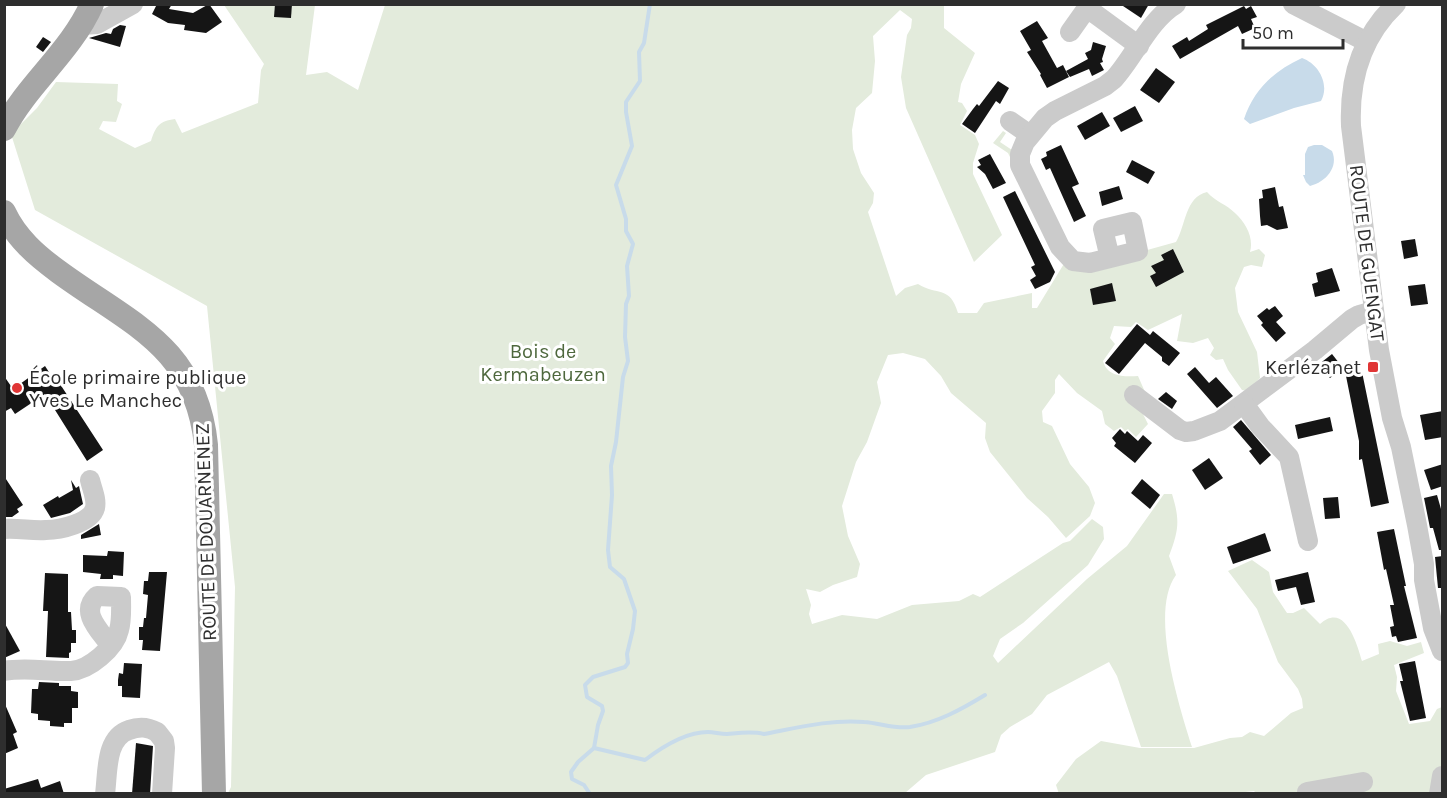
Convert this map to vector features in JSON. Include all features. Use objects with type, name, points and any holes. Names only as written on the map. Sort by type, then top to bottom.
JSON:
[{"type":"main road","points":[[4,129],[17,107],[50,69],[87,15]]},
{"type":"main road","name":"ROUTE DE DOUARNENEZ","points":[[4,212],[16,232],[39,257],[137,326],[167,352],[184,374],[200,408],[206,445],[214,794]]},
{"type":"street","points":[[87,15],[97,24],[133,4]]},
{"type":"street","points":[[1110,258],[1078,263],[1064,254],[1020,165],[1020,154],[1030,135],[1049,115],[1110,83],[1164,13],[1176,4]]},
{"type":"street","points":[[1293,4],[1367,42]]},
{"type":"street","name":"ROUTE DE GUENGAT","points":[[1396,4],[1382,19],[1361,53],[1354,74],[1351,113],[1373,311],[1392,418],[1401,447],[1423,556],[1424,580],[1433,628],[1443,651]]},
{"type":"street","points":[[1070,32],[1088,6],[1139,46]]},
{"type":"street","points":[[1010,121],[1030,135]]},
{"type":"street","points":[[1134,395],[1185,432],[1194,431],[1220,421],[1352,319],[1373,311]]},
{"type":"street","points":[[1244,404],[1260,426],[1289,457],[1308,542]]},
{"type":"street","points":[[4,529],[47,531],[77,524],[93,513],[95,508],[90,480]]},
{"type":"street","points":[[4,671],[28,668],[78,670],[93,662],[110,645]]},
{"type":"street","points":[[105,794],[109,759],[115,741],[126,731],[139,727],[157,732],[164,741],[162,794]]},
{"type":"street","points":[[1439,794],[1443,776]]},
{"type":"street","points":[[1306,793],[1363,782]]},
{"type":"green space","name":"Bois de Kermabeuzen","points":[[224,5],[315,5],[306,75],[327,72],[358,90],[385,5],[944,5],[944,28],[975,53],[961,84],[958,102],[962,103],[967,111],[960,125],[975,135],[979,144],[973,163],[973,174],[1002,235],[974,262],[906,108],[901,77],[907,35],[912,19],[900,10],[873,36],[875,61],[872,93],[856,108],[852,130],[853,149],[861,173],[874,193],[873,203],[868,212],[896,296],[905,288],[918,284],[947,295],[955,304],[958,313],[977,313],[984,303],[1032,293],[1032,308],[1037,308],[1065,262],[1115,259],[1176,242],[1190,206],[1200,195],[1207,192],[1232,210],[1243,221],[1248,231],[1251,241],[1250,252],[1259,249],[1265,255],[1262,267],[1251,265],[1244,267],[1235,288],[1238,312],[1257,352],[1260,378],[1248,391],[1242,390],[1223,359],[1216,360],[1210,355],[1214,348],[1208,338],[1193,343],[1177,341],[1182,314],[1148,330],[1136,322],[1131,327],[1114,326],[1110,338],[1115,344],[1103,361],[1112,373],[1122,376],[1138,376],[1145,392],[1142,412],[1148,424],[1136,437],[1128,429],[1125,431],[1121,427],[1114,431],[1105,424],[1102,411],[1077,393],[1059,374],[1055,380],[1055,393],[1042,411],[1043,422],[1052,426],[1070,464],[1089,487],[1095,503],[1090,516],[1066,538],[1027,498],[990,452],[985,438],[986,423],[951,393],[941,376],[925,359],[903,353],[888,355],[877,382],[881,403],[867,442],[856,462],[842,506],[848,536],[860,564],[857,577],[820,592],[806,589],[811,605],[809,614],[812,624],[842,615],[877,619],[912,605],[959,601],[973,594],[980,597],[1063,543],[1070,541],[1092,519],[1103,527],[1104,539],[1088,565],[1023,623],[1000,639],[993,656],[998,663],[1087,579],[1127,546],[1164,494],[1172,494],[1177,525],[1169,556],[1176,575],[1168,591],[1165,612],[1166,635],[1174,684],[1192,747],[1141,747],[1117,676],[1109,662],[1047,695],[1032,714],[1001,735],[995,752],[926,775],[905,793],[228,793],[231,787],[235,587],[207,306],[35,210],[11,134],[37,108],[56,82],[118,84],[117,101],[122,104],[116,122],[103,121],[99,129],[135,148],[151,141],[157,128],[165,121],[175,119],[182,133],[258,103],[261,70],[264,64]]},
{"type":"green space","points":[[1003,131],[1006,133],[1000,142],[1012,150],[1016,169],[1008,153],[993,143]]},
{"type":"green space","points":[[1252,560],[1269,572],[1273,592],[1287,613],[1304,608],[1320,624],[1329,618],[1343,621],[1353,636],[1362,661],[1379,654],[1378,644],[1390,641],[1407,646],[1421,642],[1424,653],[1394,665],[1397,677],[1396,691],[1409,724],[1430,721],[1437,709],[1442,707],[1442,793],[1362,793],[1353,774],[1308,785],[1297,794],[1256,793],[1254,791],[1228,794],[1059,794],[1056,785],[1076,759],[1101,741],[1140,748],[1194,748],[1242,737],[1250,732],[1264,736],[1291,713],[1303,708],[1298,689],[1278,662],[1257,609],[1228,571]]},
{"type":"water","points":[[1302,58],[1313,65],[1321,76],[1324,88],[1321,101],[1250,124],[1244,119],[1253,99],[1266,82]]},
{"type":"water","points":[[1322,145],[1332,151],[1334,163],[1326,177],[1310,186],[1303,175],[1305,175],[1305,154],[1308,147]]},
{"type":"building","points":[[157,4],[172,4],[169,9],[193,13],[209,4],[222,22],[206,33],[184,30],[185,25],[168,23],[152,14]]},
{"type":"building","points":[[275,4],[292,4],[291,18],[274,17]]},
{"type":"building","points":[[1120,4],[1149,4],[1141,18]]},
{"type":"building","points":[[1244,6],[1246,9],[1251,6],[1257,17],[1251,19],[1255,28],[1242,34],[1238,26],[1180,59],[1172,46],[1187,37],[1189,41],[1208,29],[1206,25]]},
{"type":"building","points":[[1037,21],[1048,38],[1042,41],[1057,68],[1063,65],[1069,77],[1047,88],[1027,52],[1031,50],[1020,31]]},
{"type":"building","points":[[120,25],[126,26],[120,47],[89,38],[106,33],[111,34],[113,29]]},
{"type":"building","points":[[43,37],[51,42],[43,52],[36,47]]},
{"type":"building","points":[[1093,42],[1106,46],[1103,62],[1100,63],[1104,70],[1092,76],[1089,69],[1070,77],[1066,71],[1088,59],[1085,53],[1091,50]]},
{"type":"building","points":[[1156,68],[1175,82],[1159,103],[1140,90]]},
{"type":"building","points":[[998,81],[1009,88],[1000,104],[996,101],[975,133],[962,124]]},
{"type":"building","points":[[1135,106],[1143,121],[1121,132],[1113,118]]},
{"type":"building","points":[[1102,112],[1110,126],[1085,140],[1077,126]]},
{"type":"building","points":[[1061,145],[1079,184],[1072,187],[1086,216],[1074,222],[1050,168],[1046,170],[1041,159],[1047,156],[1046,152]]},
{"type":"building","points":[[990,154],[1006,183],[993,189],[985,174],[977,167],[981,165],[978,160]]},
{"type":"building","points":[[1132,160],[1155,172],[1148,184],[1126,172]]},
{"type":"building","points":[[1119,186],[1123,199],[1102,206],[1099,192]]},
{"type":"building","points":[[1275,187],[1279,207],[1283,206],[1288,228],[1277,230],[1267,225],[1261,226],[1259,199],[1263,198],[1262,190]]},
{"type":"building","points":[[1015,191],[1055,272],[1050,282],[1035,289],[1030,280],[1036,276],[1031,267],[1035,265],[1003,197]]},
{"type":"building","points":[[1415,239],[1418,256],[1404,259],[1401,241]]},
{"type":"building","points":[[1173,249],[1184,272],[1156,287],[1150,276],[1156,273],[1151,266],[1164,260],[1161,255]]},
{"type":"building","points":[[1332,268],[1340,291],[1315,297],[1312,284],[1318,282],[1316,273]]},
{"type":"building","points":[[1112,283],[1116,301],[1093,305],[1090,289]]},
{"type":"building","points":[[1425,284],[1428,304],[1411,306],[1408,286]]},
{"type":"building","points":[[1275,306],[1283,316],[1276,322],[1286,333],[1276,342],[1261,325],[1263,323],[1257,316],[1267,308],[1269,310]]},
{"type":"building","points":[[1137,324],[1150,335],[1153,331],[1180,353],[1169,366],[1145,343],[1119,374],[1105,363]]},
{"type":"building","points":[[1332,354],[1343,368],[1330,378],[1318,365]]},
{"type":"building","points":[[45,366],[58,386],[60,384],[103,450],[87,461],[45,394],[15,414],[11,408],[4,412],[4,376],[13,389]]},
{"type":"building","points":[[1195,367],[1209,383],[1216,377],[1233,396],[1217,408],[1187,374]]},
{"type":"building","points":[[1362,372],[1389,503],[1371,507],[1362,459],[1359,460],[1359,441],[1346,376]]},
{"type":"building","points":[[1166,392],[1177,401],[1172,409],[1158,399]]},
{"type":"building","points":[[1443,411],[1443,437],[1425,440],[1420,415]]},
{"type":"building","points":[[1330,417],[1333,431],[1298,439],[1295,425]]},
{"type":"building","points":[[1241,420],[1271,455],[1260,465],[1249,451],[1252,449],[1233,427]]},
{"type":"building","points":[[1120,429],[1125,434],[1127,431],[1138,441],[1143,435],[1152,443],[1135,463],[1114,446],[1116,443],[1112,438]]},
{"type":"building","points":[[1209,458],[1223,478],[1205,490],[1192,470]]},
{"type":"building","points":[[1443,464],[1443,486],[1431,490],[1424,470]]},
{"type":"building","points":[[4,476],[23,505],[12,517],[4,517]]},
{"type":"building","points":[[1142,479],[1160,495],[1150,509],[1131,493]]},
{"type":"building","points":[[71,480],[76,488],[79,486],[83,504],[70,513],[51,518],[43,505],[73,490]]},
{"type":"building","points":[[1437,495],[1443,516],[1443,550],[1439,550],[1433,528],[1430,528],[1424,498]]},
{"type":"building","points":[[1338,497],[1340,518],[1325,519],[1323,498]]},
{"type":"building","points":[[99,524],[101,535],[81,539],[81,535]]},
{"type":"building","points":[[1394,529],[1406,586],[1404,586],[1417,638],[1398,642],[1396,636],[1392,637],[1390,627],[1394,626],[1390,605],[1394,605],[1386,569],[1384,570],[1377,532]]},
{"type":"building","points":[[1265,533],[1271,551],[1233,564],[1227,547]]},
{"type":"building","points":[[108,551],[124,552],[123,576],[113,575],[113,579],[100,579],[101,574],[83,572],[83,555],[107,556]]},
{"type":"building","points":[[1443,556],[1443,588],[1438,588],[1435,557]]},
{"type":"building","points":[[149,572],[167,572],[160,651],[142,650],[143,640],[139,640],[139,627],[143,627],[144,618],[146,618],[148,595],[143,594],[144,581],[148,581]]},
{"type":"building","points":[[1308,572],[1315,602],[1301,605],[1296,587],[1278,591],[1275,580]]},
{"type":"building","points":[[45,573],[68,574],[68,612],[71,612],[72,630],[76,630],[76,643],[71,643],[69,658],[46,657],[48,611],[43,611]]},
{"type":"building","points":[[4,622],[20,651],[4,658]]},
{"type":"building","points":[[1415,661],[1426,718],[1410,721],[1400,681],[1403,681],[1399,664]]},
{"type":"building","points":[[124,663],[142,664],[140,698],[122,697],[122,686],[118,686],[118,680],[119,673],[123,674]]},
{"type":"building","points":[[39,682],[71,686],[71,691],[78,692],[78,708],[72,708],[72,723],[64,723],[64,727],[50,726],[50,721],[38,720],[38,714],[31,713],[32,689],[38,689]]},
{"type":"building","points":[[4,702],[17,732],[13,734],[18,748],[4,754]]},
{"type":"building","points":[[136,743],[153,746],[150,794],[132,794]]},
{"type":"building","points":[[38,779],[41,788],[60,781],[64,794],[4,794],[4,789]]},
{"type":"waterway","points":[[590,794],[584,785],[572,779],[571,772],[578,762],[594,748],[603,711],[602,706],[587,697],[585,685],[593,677],[625,667],[628,663],[627,654],[635,611],[624,579],[610,567],[608,550],[612,495],[611,466],[623,377],[628,361],[625,337],[626,304],[629,296],[627,266],[633,244],[626,231],[626,219],[616,185],[632,146],[626,102],[640,81],[639,52],[644,43],[650,4]]},
{"type":"waterway","points":[[594,748],[645,760],[674,741],[699,733],[764,734],[852,721],[910,727],[940,719],[985,695]]},
{"type":"place","name":"Kerlézanet","points":[[1373,367]]},
{"type":"place","name":"École primaire publique Yves Le Manchec","points":[[17,388]]}]
